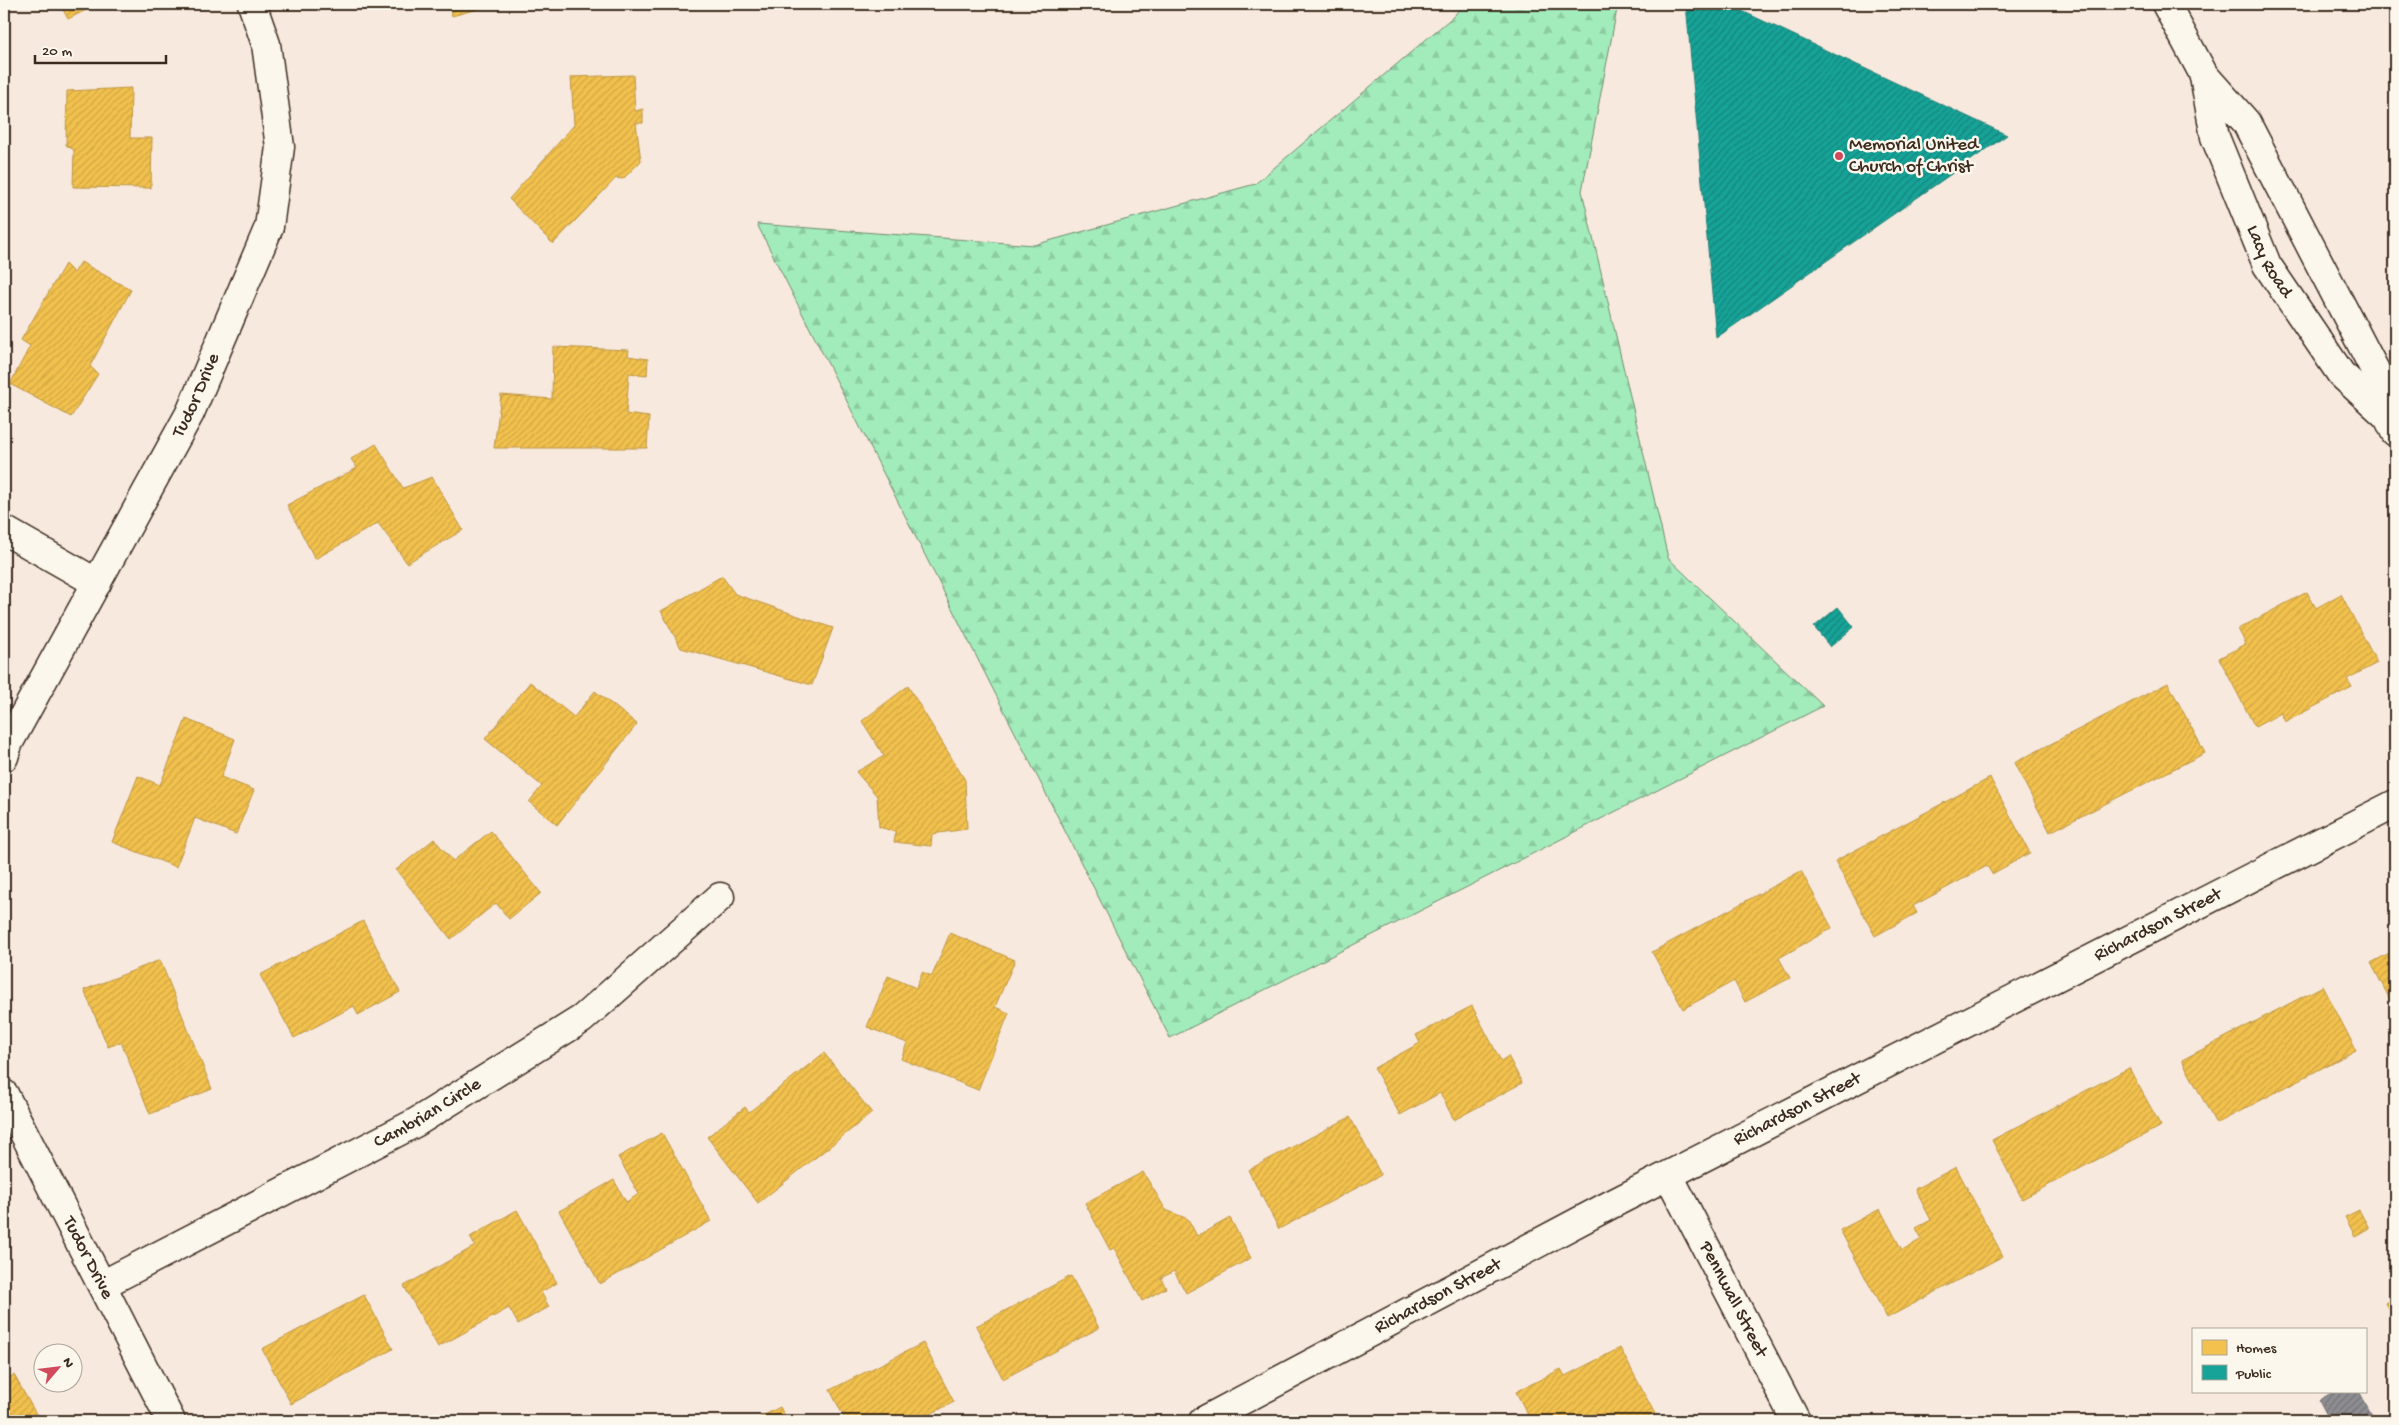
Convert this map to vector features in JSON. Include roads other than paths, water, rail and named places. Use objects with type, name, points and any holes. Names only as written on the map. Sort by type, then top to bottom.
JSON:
[{"type":"street","name":"Tudor Drive","points":[[4,758],[8,744],[190,413],[270,227],[280,146],[266,44],[252,4]]},
{"type":"street","name":"Lacy Road","points":[[2166,4],[2204,75],[2246,122],[2378,376],[2391,425]]},
{"type":"street","name":"Lacy Road","points":[[2204,75],[2216,137],[2267,265],[2341,374],[2391,425]]},
{"type":"street","points":[[4,530],[97,583]]},
{"type":"street","name":"Richardson Street","points":[[1203,1421],[1610,1205],[2395,804]]},
{"type":"street","name":"Cambrian Circle","points":[[102,1285],[415,1123],[582,1019],[720,897]]},
{"type":"street","name":"Tudor Drive","points":[[4,1094],[171,1421]]},
{"type":"street","name":"Pennwall Street","points":[[1669,1176],[1796,1421]]},
{"type":"place","name":"Memorial United Church of Christ","points":[[1839,156]]}]
